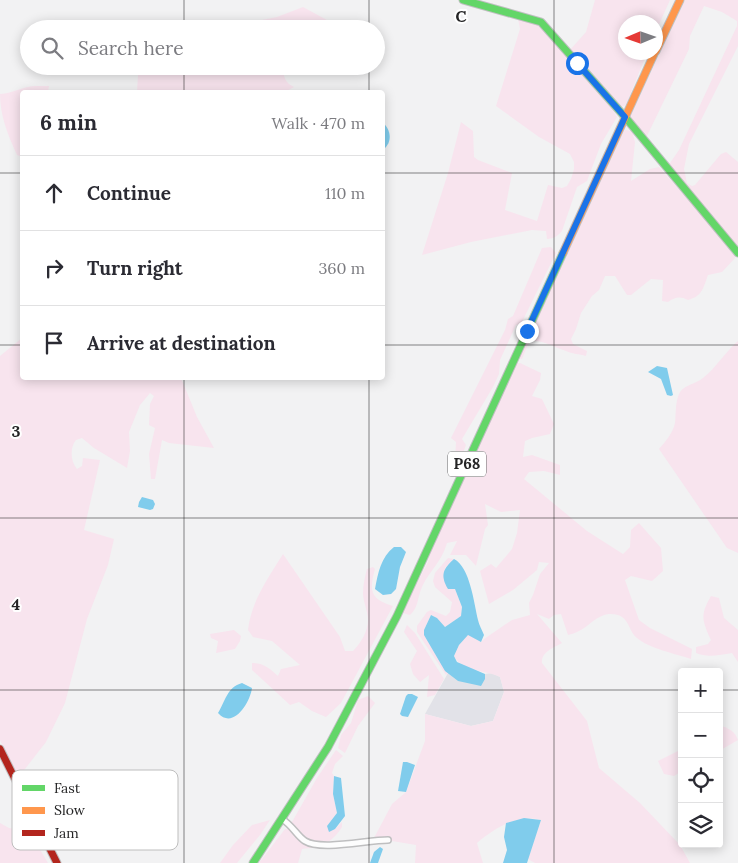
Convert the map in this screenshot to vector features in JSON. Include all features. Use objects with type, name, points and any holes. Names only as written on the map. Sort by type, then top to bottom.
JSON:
[{"type":"main road","points":[[463,0],[541,22],[625,117],[738,253]]},
{"type":"main road","name":"P68","points":[[663,35],[680,0]]},
{"type":"main road","name":"P68","points":[[253,863],[328,747],[397,616],[651,60]]},
{"type":"main road","points":[[0,749],[12,773]]},
{"type":"main road","points":[[50,850],[57,863]]},
{"type":"street","points":[[282,819],[290,824],[301,838],[312,844],[335,845],[388,840]]},
{"type":"shaded area","points":[[595,0],[670,0],[663,16],[618,15],[618,60],[644,60],[626,105],[620,107],[592,77],[594,75],[570,50],[586,32]]},
{"type":"shaded area","points":[[685,0],[738,0],[738,46],[689,144],[684,169],[687,183],[692,186],[695,185],[721,154],[726,152],[738,162],[738,250],[668,166],[679,150],[737,26],[737,21],[722,12],[704,6],[690,36],[689,49],[646,138],[629,118],[657,60],[663,60],[663,46]]},
{"type":"shaded area","points":[[303,7],[327,20],[262,20],[277,17]]},
{"type":"shaded area","points":[[517,13],[537,23],[552,37],[608,103],[617,117],[601,144],[587,181],[577,187],[562,231],[557,236],[547,239],[546,231],[532,230],[471,242],[422,255],[448,173],[461,122],[473,131],[474,157],[512,173],[505,210],[537,221],[548,185],[562,188],[567,186],[571,179],[574,162],[570,154],[539,137],[496,106],[520,29]]},
{"type":"shaded area","points":[[138,75],[284,75],[288,83],[294,87],[289,90],[137,90]]},
{"type":"shaded area","points":[[49,86],[48,90],[20,90],[20,156],[17,155],[3,118],[0,94],[26,88]]},
{"type":"shaded area","points":[[625,130],[632,131],[635,142],[631,181],[650,169],[659,167],[735,252],[735,258],[722,272],[708,275],[699,294],[688,300],[678,298],[668,302],[662,301],[663,280],[651,279],[631,295],[627,295],[615,276],[605,276],[599,290],[592,296],[581,313],[571,339],[573,344],[587,351],[586,356],[571,353],[545,343],[531,341],[522,359],[518,358],[620,134]]},
{"type":"shaded area","points":[[551,247],[556,253],[521,324],[516,325],[500,360],[499,374],[462,439],[466,445],[462,456],[455,461],[456,442],[451,438],[505,330],[508,319],[513,316],[542,248]]},
{"type":"shaded area","points":[[20,340],[20,380],[182,380],[197,417],[214,448],[169,443],[162,440],[155,479],[151,479],[149,454],[155,428],[149,425],[150,404],[154,396],[150,393],[140,405],[129,432],[130,451],[127,468],[94,448],[82,438],[74,443],[72,458],[77,469],[82,466],[83,458],[100,460],[84,530],[114,539],[108,565],[87,619],[65,703],[46,742],[24,770],[15,770],[0,740],[0,356]]},
{"type":"shaded area","points":[[738,341],[738,553],[727,548],[659,449],[674,427],[676,403],[680,392],[685,387],[708,374]]},
{"type":"shaded area","points":[[520,363],[541,373],[540,380],[532,396],[542,399],[554,424],[550,434],[525,441],[523,457],[532,455],[560,465],[560,475],[544,471],[529,472],[524,479],[587,531],[623,554],[630,547],[631,530],[639,523],[661,548],[663,571],[652,581],[631,576],[625,580],[639,620],[650,628],[692,649],[691,659],[642,642],[634,635],[624,619],[616,614],[601,616],[578,632],[568,635],[561,614],[554,615],[549,619],[537,614],[562,643],[543,656],[542,663],[587,721],[599,768],[640,803],[678,843],[678,848],[682,848],[690,863],[535,863],[528,859],[541,820],[532,819],[523,819],[507,824],[491,832],[477,843],[483,863],[415,863],[416,845],[374,838],[392,804],[406,792],[425,741],[425,714],[471,726],[493,721],[504,692],[500,677],[468,668],[454,656],[459,645],[468,634],[481,642],[512,620],[530,615],[529,603],[540,574],[549,563],[539,562],[537,570],[513,590],[489,604],[480,571],[491,564],[496,568],[512,549],[517,533],[520,510],[501,512],[485,504],[488,525],[485,529],[476,566],[466,555],[450,555],[457,541],[447,543],[442,556],[422,587],[415,609],[410,615],[403,613],[428,562],[430,549],[460,487],[514,364]]},
{"type":"shaded area","points":[[283,554],[340,637],[345,651],[353,651],[361,641],[367,628],[368,617],[363,593],[367,569],[373,567],[375,569],[372,583],[373,593],[380,600],[393,606],[341,703],[326,717],[312,711],[299,702],[290,705],[252,670],[252,663],[260,664],[278,676],[281,669],[300,665],[272,641],[253,637],[248,630],[256,600]]},
{"type":"shaded area","points":[[448,558],[454,559],[445,568],[448,589],[455,589],[462,607],[461,616],[445,627],[437,618],[431,615],[424,630],[427,640],[448,673],[446,675],[417,632],[417,626],[427,612],[431,610],[446,616],[450,612],[452,602],[435,587],[433,581],[435,573]]},
{"type":"shaded area","points":[[711,596],[719,598],[724,618],[738,630],[738,662],[732,653],[709,656],[696,653],[696,647],[708,644],[711,640],[704,622],[704,613]]},
{"type":"shaded area","points":[[407,625],[415,633],[444,679],[435,695],[427,697],[429,675],[420,682],[413,674],[410,664],[417,651],[404,632]]},
{"type":"shaded area","points":[[234,630],[241,636],[235,649],[216,653],[218,641],[211,638],[210,634]]},
{"type":"shaded area","points":[[448,673],[458,681],[485,679],[485,674],[492,673],[500,677],[504,692],[493,721],[471,726],[425,714]]},
{"type":"shaded area","points":[[368,696],[375,703],[358,726],[345,753],[338,748],[341,735],[351,723],[358,700]]},
{"type":"shaded area","points":[[723,726],[731,730],[738,740],[723,749]]},
{"type":"shaded area","points":[[336,750],[343,756],[335,764],[332,773],[334,776],[333,794],[337,813],[327,826],[335,829],[342,822],[342,827],[325,844],[302,849],[298,863],[259,863],[285,829],[288,829],[317,778]]},
{"type":"shaded area","points":[[678,751],[678,774],[674,776],[664,774],[658,761]]},
{"type":"shaded area","points":[[270,820],[237,863],[220,863],[233,845],[252,825]]},
{"type":"shaded area","points":[[0,823],[12,828],[12,850],[40,850],[48,863],[0,863]]},
{"type":"water","points":[[385,125],[390,138],[385,148]]},
{"type":"water","points":[[657,366],[667,368],[673,395],[667,395],[661,379],[648,372]]},
{"type":"water","points":[[142,497],[153,500],[155,504],[153,509],[138,507]]},
{"type":"water","points":[[394,547],[401,547],[406,552],[400,567],[396,589],[391,594],[383,595],[375,589],[377,577],[383,560]]},
{"type":"water","points":[[454,559],[468,577],[478,622],[484,635],[481,642],[468,635],[459,645],[454,656],[457,662],[485,674],[485,679],[481,686],[458,681],[445,671],[424,635],[424,630],[431,615],[437,618],[445,627],[461,616],[462,607],[455,589],[448,589],[443,576],[445,569]]},
{"type":"water","points":[[242,683],[252,688],[248,701],[235,717],[224,717],[218,713],[227,695],[233,688]]},
{"type":"water","points":[[408,694],[418,697],[408,717],[400,714]]},
{"type":"water","points":[[403,762],[415,765],[406,792],[398,791]]},
{"type":"water","points":[[334,776],[341,778],[345,816],[335,829],[329,832],[327,826],[337,813],[333,794]]},
{"type":"water","points":[[524,818],[541,820],[527,863],[503,863],[507,850],[504,837],[506,823]]},
{"type":"water","points":[[380,847],[383,849],[378,863],[370,863],[374,852]]},
{"type":"traffic: fast","points":[[463,0],[541,22],[625,117],[738,253]]},
{"type":"traffic: fast","points":[[253,863],[328,747],[397,616],[563,253]]},
{"type":"traffic: slow","points":[[663,36],[680,0]]},
{"type":"traffic: slow","points":[[563,253],[651,60]]},
{"type":"traffic: jam","points":[[0,749],[12,773]]},
{"type":"traffic: jam","points":[[50,850],[57,863]]},
{"type":"route","points":[[527,331],[625,117],[577,63]]}]
